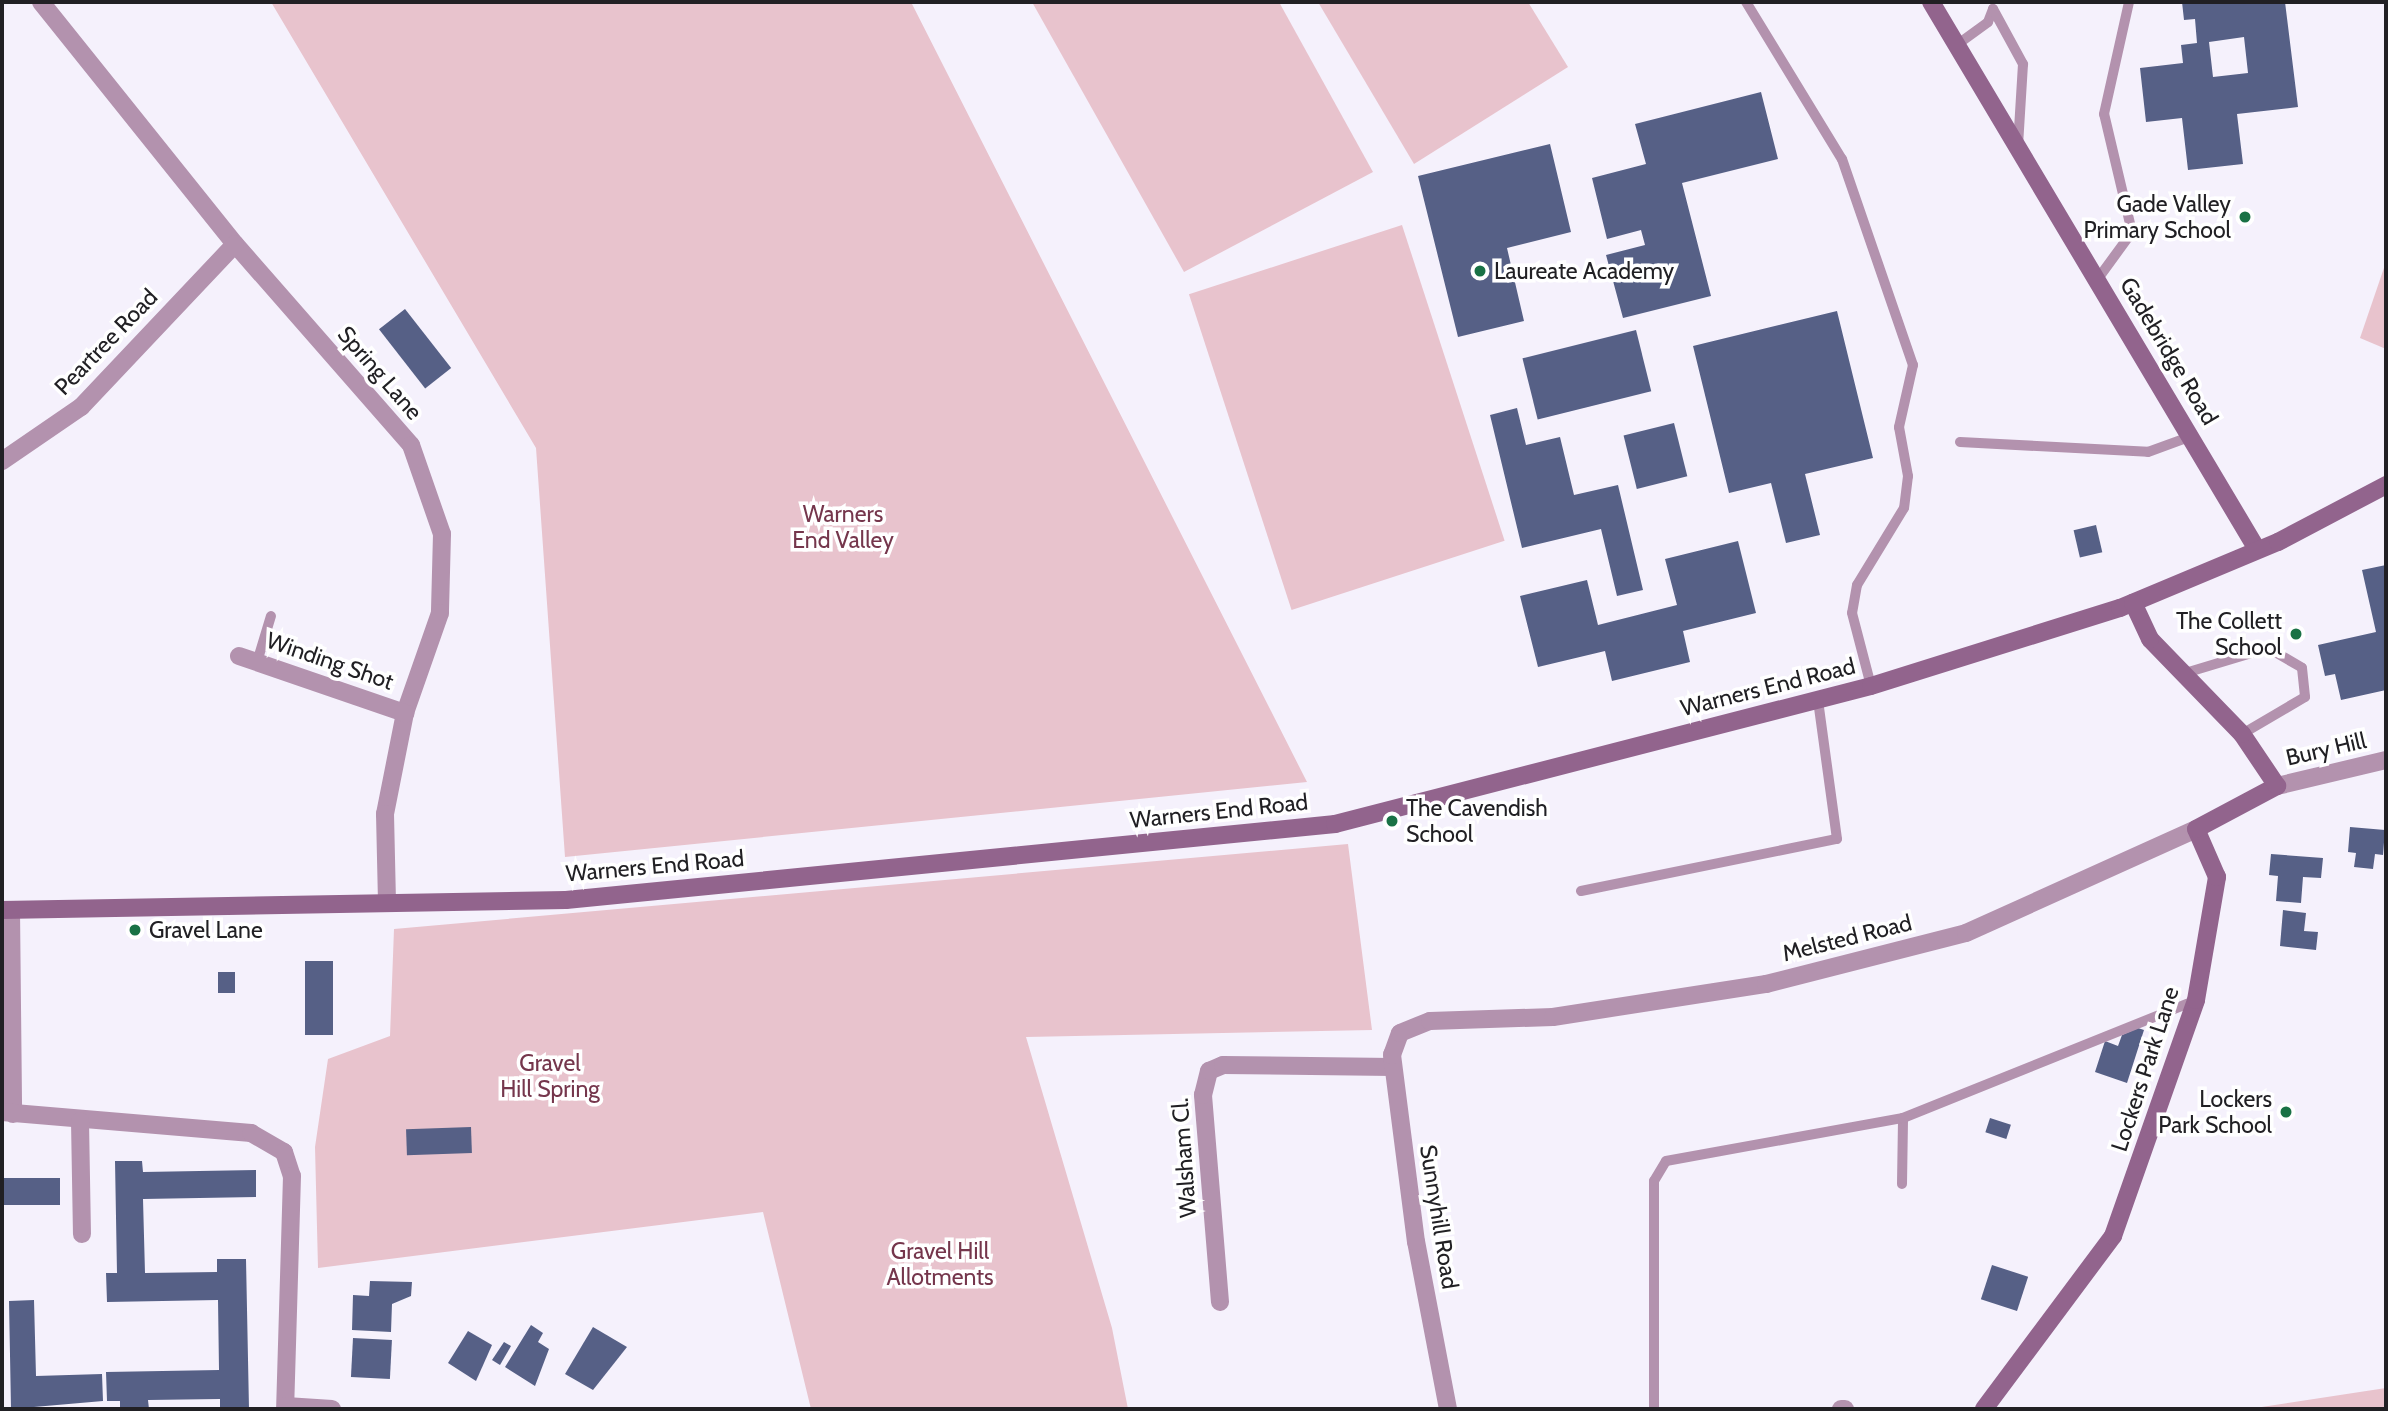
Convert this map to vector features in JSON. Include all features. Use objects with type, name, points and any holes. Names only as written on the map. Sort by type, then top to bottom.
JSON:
[{"type":"street","name":"Spring Lane","points":[[41,2],[235,244],[411,445],[442,534],[441,600],[405,713],[385,814],[387,902]]},
{"type":"street","name":"Gadebridge Road","points":[[1931,2],[2192,436],[2255,546]]},
{"type":"street","name":"Peartree Road","points":[[2,461],[81,407],[235,244]]},
{"type":"street","name":"Warners End Road","points":[[7,910],[566,900],[1335,824],[1871,686],[2133,603],[2255,546],[2278,542],[2386,485]]},
{"type":"street","points":[[2133,603],[2150,639],[2179,675],[2242,734],[2277,786]]},
{"type":"street","name":"Winding Shot","points":[[239,656],[405,713]]},
{"type":"street","name":"Bury Hill","points":[[2277,786],[2386,760]]},
{"type":"street","name":"Melsted Road","points":[[1400,1032],[1430,1021],[1553,1017],[1766,984],[1939,940],[2196,829],[2277,786]]},
{"type":"street","name":"Lockers Park Lane","points":[[1984,1409],[2113,1236],[2196,1000],[2217,877],[2196,829]]},
{"type":"street","points":[[7,910],[7,1113],[251,1133],[284,1152],[292,1176],[286,1408],[332,1409]]},
{"type":"street","name":"Sunnyhill Road","points":[[1400,1032],[1393,1066],[1416,1242],[1448,1409]]},
{"type":"street","name":"Walsham Cl.","points":[[1220,1303],[1203,1095],[1209,1071],[1223,1065],[1393,1066]]},
{"type":"street","points":[[80,1121],[82,1234]]},
{"type":"lane","points":[[1746,2],[1842,159],[1913,365],[1899,427],[1908,476],[1904,509],[1857,585],[1852,613],[1871,686]]},
{"type":"lane","points":[[2097,280],[2132,232],[2104,114],[2129,2]]},
{"type":"lane","points":[[1958,44],[1988,22],[1992,5]]},
{"type":"lane","points":[[1992,5],[2023,64],[2018,146]]},
{"type":"lane","points":[[1960,442],[2148,452],[2192,436]]},
{"type":"lane","points":[[257,662],[271,616]]},
{"type":"lane","points":[[2179,675],[2268,648],[2302,668],[2305,697],[2242,734]]},
{"type":"lane","points":[[1581,891],[1837,839],[1818,700]]},
{"type":"lane","points":[[1654,1409],[1654,1181],[1666,1161],[1903,1118],[2196,1000]]},
{"type":"lane","points":[[1902,1184],[1903,1118]]},
{"type":"green space","name":"Warners End Valley","points":[[271,2],[911,2],[1307,782],[565,857],[536,448]]},
{"type":"green space","points":[[1032,2],[1279,2],[1373,172],[1184,272]]},
{"type":"green space","points":[[1318,2],[1528,2],[1568,67],[1414,164]]},
{"type":"green space","points":[[1402,225],[1505,541],[1292,610],[1189,294]]},
{"type":"green space","points":[[2386,262],[2386,349],[2360,338]]},
{"type":"green space","name":"Gravel Hill Spring","points":[[1348,844],[1372,1030],[1026,1037],[1112,1328],[1128,1409],[811,1409],[763,1212],[318,1268],[315,1147],[328,1059],[390,1036],[394,929]]},
{"type":"green space","points":[[2386,1388],[2386,1409],[2255,1409],[2255,1408]]},
{"type":"building","points":[[2182,2],[2285,2],[2298,107],[2237,114],[2243,164],[2188,170],[2182,118],[2146,122],[2140,68],[2183,63],[2181,45],[2197,43],[2195,19],[2184,20]],"holes":[[[2244,37],[2248,73],[2213,77],[2209,42]]]},
{"type":"building","points":[[1761,92],[1778,159],[1682,183],[1711,296],[1623,318],[1606,255],[1645,245],[1641,230],[1607,239],[1592,178],[1646,164],[1635,124]]},
{"type":"building","points":[[1550,144],[1571,232],[1507,248],[1524,321],[1458,337],[1418,176]]},
{"type":"building","points":[[405,309],[451,368],[425,388],[379,329]]},
{"type":"building","points":[[1837,311],[1873,458],[1805,474],[1820,535],[1786,543],[1771,483],[1729,493],[1693,346]]},
{"type":"building","points":[[1636,330],[1651,391],[1538,419],[1522,358]]},
{"type":"building","points":[[1517,408],[1526,445],[1560,437],[1574,495],[1618,485],[1643,590],[1617,596],[1601,529],[1522,548],[1490,415]]},
{"type":"building","points":[[1674,423],[1687,476],[1637,489],[1624,436]]},
{"type":"building","points":[[2096,525],[2102,552],[2080,557],[2074,530]]},
{"type":"building","points":[[1738,541],[1756,613],[1683,631],[1690,662],[1612,681],[1605,651],[1538,667],[1520,596],[1587,580],[1598,625],[1677,605],[1665,559]]},
{"type":"building","name":"The Collett School","points":[[2386,565],[2386,690],[2341,700],[2335,674],[2325,676],[2318,645],[2376,632],[2362,570]]},
{"type":"building","points":[[2350,827],[2385,830],[2383,855],[2375,854],[2373,869],[2354,867],[2356,853],[2348,852]]},
{"type":"building","points":[[2271,854],[2323,858],[2321,878],[2303,877],[2301,903],[2276,901],[2278,876],[2269,875]]},
{"type":"building","points":[[2283,910],[2306,913],[2304,931],[2318,932],[2316,950],[2280,946]]},
{"type":"building","points":[[305,961],[333,961],[333,1035],[305,1035]]},
{"type":"building","points":[[218,972],[235,972],[235,993],[218,993]]},
{"type":"building","points":[[2138,1028],[2144,1030],[2127,1083],[2095,1072],[2105,1041],[2118,1046],[2122,1035]]},
{"type":"building","points":[[1990,1118],[2011,1125],[2006,1139],[1985,1132]]},
{"type":"building","points":[[471,1127],[472,1153],[407,1155],[406,1129]]},
{"type":"building","points":[[115,1161],[142,1161],[143,1172],[256,1170],[256,1197],[143,1199],[145,1273],[217,1272],[217,1259],[246,1259],[249,1409],[220,1409],[220,1399],[148,1400],[149,1409],[120,1409],[120,1401],[107,1401],[106,1372],[219,1370],[218,1300],[107,1302],[106,1273],[117,1273]]},
{"type":"building","points":[[2,1178],[60,1178],[60,1205],[2,1205]]},
{"type":"building","points":[[1992,1265],[2028,1277],[2017,1311],[1981,1299]]},
{"type":"building","points":[[370,1281],[412,1282],[411,1296],[392,1304],[391,1332],[352,1330],[353,1295],[369,1296]]},
{"type":"building","points":[[34,1300],[36,1376],[102,1374],[103,1401],[11,1409],[9,1301]]},
{"type":"building","points":[[531,1325],[543,1333],[538,1342],[549,1349],[535,1386],[505,1367]]},
{"type":"building","points":[[593,1327],[627,1347],[593,1390],[565,1374]]},
{"type":"building","points":[[468,1331],[492,1345],[476,1381],[448,1363]]},
{"type":"building","points":[[353,1338],[392,1340],[390,1379],[351,1377]]},
{"type":"building","points":[[504,1342],[511,1346],[500,1365],[492,1360]]},
{"type":"place","name":"Gade Valley Primary School","points":[[2245,217]]},
{"type":"place","name":"Laureate Academy","points":[[1480,271]]},
{"type":"place","name":"The Collett School","points":[[2296,634]]},
{"type":"place","name":"The Cavendish School","points":[[1392,821]]},
{"type":"place","name":"Gravel Lane","points":[[135,930]]},
{"type":"place","name":"Lockers Park School","points":[[2286,1112]]},
{"type":"park label","name":"Gravel Hill Allotments","points":[[940,1264]]}]
